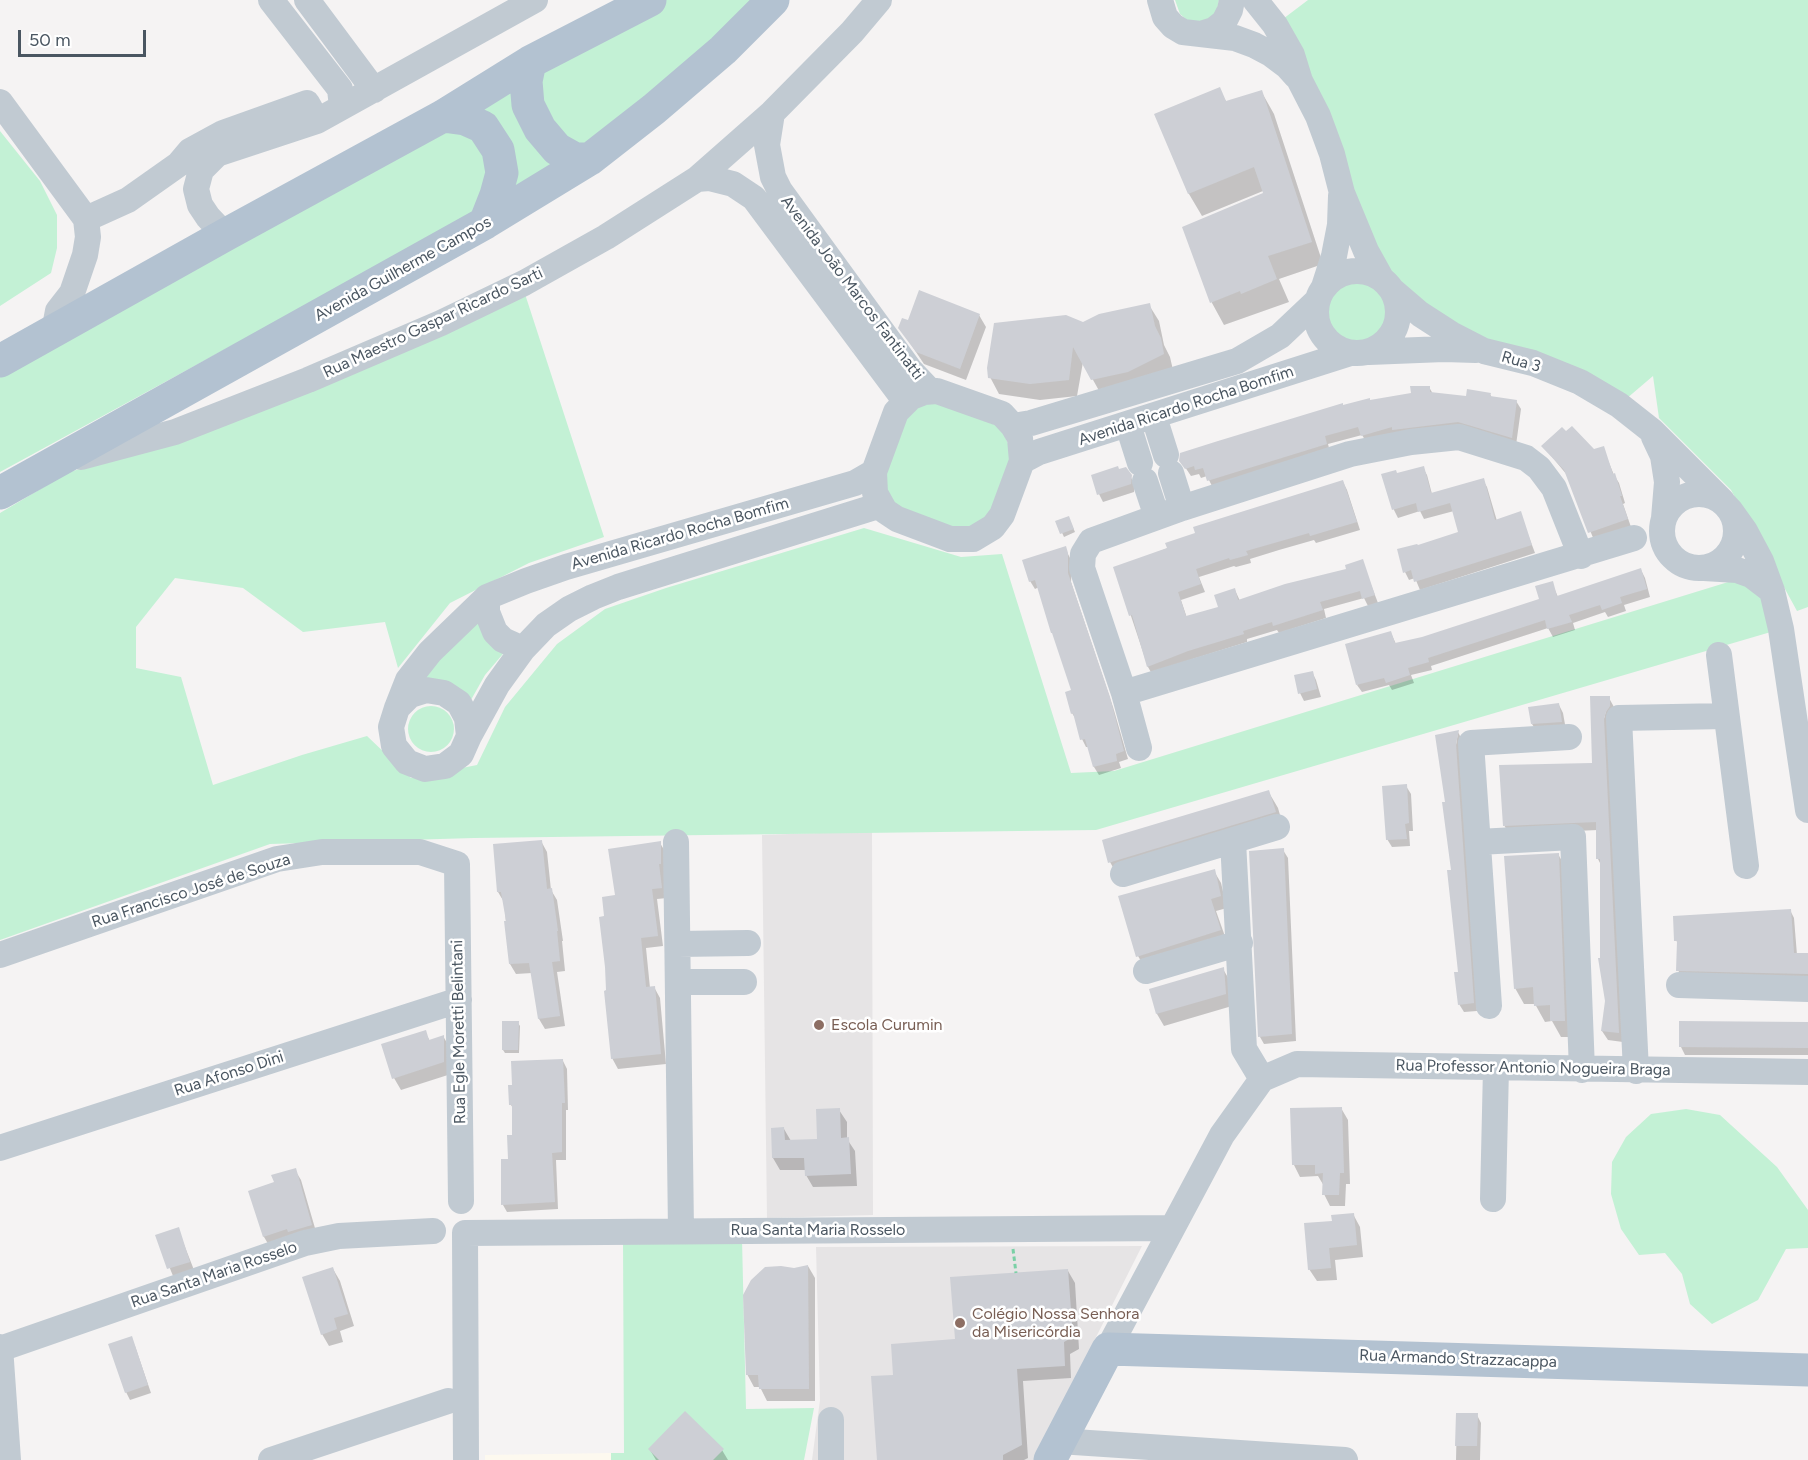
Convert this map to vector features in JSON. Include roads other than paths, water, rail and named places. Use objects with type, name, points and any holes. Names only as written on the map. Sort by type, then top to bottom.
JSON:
[{"type":"main road","points":[[0,361],[443,116],[531,62],[650,0]]},
{"type":"main road","name":"Avenida Guilherme Campos","points":[[0,493],[486,223],[590,159],[715,57],[774,0]]},
{"type":"main road","points":[[531,62],[526,81],[528,105],[540,129],[557,149],[575,159],[590,159]]},
{"type":"main road","points":[[443,116],[465,119],[483,127],[498,150],[502,172],[486,223]]},
{"type":"main road","points":[[1054,1450],[1108,1349]]},
{"type":"main road","name":"Rua Armando Strazzacappa","points":[[1108,1349],[1808,1370]]},
{"type":"street","points":[[271,0],[340,89],[342,107]]},
{"type":"street","points":[[307,0],[374,90]]},
{"type":"street","points":[[86,219],[128,200],[179,164],[190,151],[223,133],[342,107],[535,0]]},
{"type":"street","name":"Rua Maestro Gaspar Ricardo Sarti","points":[[46,467],[175,432],[308,381],[441,323],[524,283],[586,249],[697,179],[772,113],[852,32],[879,0]]},
{"type":"street","points":[[1160,0],[1162,12],[1173,26],[1183,32],[1235,38],[1254,45],[1287,66],[1300,81]]},
{"type":"street","points":[[1201,34],[1214,30],[1224,22],[1232,0]]},
{"type":"street","points":[[1255,0],[1275,25],[1292,54],[1300,81],[1318,116],[1332,154],[1342,193],[1366,250],[1387,284],[1398,305],[1397,321],[1391,335],[1380,347],[1358,353],[1332,344],[1319,328],[1316,315],[1320,294],[1336,276],[1351,271],[1367,272],[1387,284]]},
{"type":"street","points":[[1275,25],[1283,0]]},
{"type":"street","points":[[0,102],[86,219],[88,237],[86,255],[72,293],[58,311],[54,332]]},
{"type":"street","points":[[225,235],[200,205],[196,189],[201,170],[217,154],[312,112]]},
{"type":"street","name":"Avenida João Marcos Fantinatti","points":[[772,113],[767,145],[773,177],[780,191],[910,370],[930,391]]},
{"type":"street","name":"Avenida João Marcos Fantinatti","points":[[697,179],[709,178],[734,184],[754,198],[906,402]]},
{"type":"street","name":"Avenida Ricardo Rocha Bomfim","points":[[1013,426],[1031,423],[1237,361],[1280,336],[1320,294],[1334,256],[1340,225],[1342,193]]},
{"type":"street","name":"Rua 3","points":[[1387,284],[1436,324],[1484,351],[1533,363],[1580,382],[1619,405],[1652,431],[1726,505],[1745,531],[1761,561],[1772,591],[1781,629],[1808,810]]},
{"type":"street","name":"Avenida Ricardo Rocha Bomfim","points":[[1022,461],[1038,452],[1358,353],[1444,349],[1484,351]]},
{"type":"street","points":[[930,391],[944,392],[1002,414],[1020,438],[1022,461],[998,522],[987,532],[973,538],[950,539],[897,519],[881,505],[873,486],[874,471],[896,412],[917,394],[930,391]]},
{"type":"street","points":[[1154,417],[1182,508]]},
{"type":"street","points":[[1128,425],[1157,517]]},
{"type":"street","name":"Rua 3","points":[[1652,431],[1663,456],[1667,482],[1664,518]]},
{"type":"street","points":[[1139,748],[1124,693],[1082,568],[1083,554],[1091,541],[1182,508],[1350,454],[1411,442],[1459,437],[1526,458],[1539,468],[1554,488],[1581,556]]},
{"type":"street","name":"Avenida Ricardo Rocha Bomfim","points":[[874,471],[855,483],[566,567],[526,580],[487,597],[430,652],[408,680],[391,727],[394,746],[407,762],[425,769],[445,766],[461,754],[497,685],[523,648],[546,625],[568,609],[592,597],[881,505]]},
{"type":"street","points":[[1703,568],[1715,565],[1726,557],[1737,534],[1735,521],[1726,505],[1712,495],[1689,494],[1670,507],[1664,518],[1663,541],[1669,553],[1684,565],[1703,568],[1737,570],[1751,575],[1772,591]]},
{"type":"street","points":[[1124,693],[1635,538]]},
{"type":"street","points":[[487,597],[487,612],[495,632],[503,640],[523,648]]},
{"type":"street","points":[[1719,655],[1746,866]]},
{"type":"street","points":[[397,708],[410,695],[426,690],[444,693],[459,703],[467,718],[469,736]]},
{"type":"street","points":[[1636,1071],[1619,718],[1726,716]]},
{"type":"street","points":[[1489,1006],[1471,743],[1569,737]]},
{"type":"street","points":[[1123,874],[1277,827]]},
{"type":"street","points":[[1478,842],[1573,837],[1582,1070]]},
{"type":"street","points":[[1108,1349],[1222,1136],[1262,1079],[1244,1049],[1233,841]]},
{"type":"street","points":[[676,842],[681,1231]]},
{"type":"street","name":"Rua Francisco José de Souza","points":[[0,955],[277,859],[322,852],[420,852],[457,864]]},
{"type":"street","name":"Rua Egle Moretti Belintani","points":[[457,864],[461,1201]]},
{"type":"street","points":[[678,944],[748,943]]},
{"type":"street","points":[[1146,971],[1240,943]]},
{"type":"street","points":[[678,982],[744,982]]},
{"type":"street","points":[[1679,985],[1808,989]]},
{"type":"street","name":"Rua Afonso Dini","points":[[0,1148],[459,1000]]},
{"type":"street","name":"Rua Professor Antonio Nogueira Braga","points":[[1262,1079],[1297,1064],[1808,1072]]},
{"type":"street","points":[[1493,1199],[1496,1068]]},
{"type":"street","name":"Rua Santa Maria Rosselo","points":[[466,1460],[465,1233],[1172,1228]]},
{"type":"street","name":"Rua Santa Maria Rosselo","points":[[0,1348],[305,1243],[339,1236],[433,1232]]},
{"type":"street","points":[[0,1348],[8,1460]]},
{"type":"street","points":[[271,1460],[448,1401]]},
{"type":"street","points":[[831,1420],[831,1460]]},
{"type":"street","points":[[1054,1450],[1345,1460]]},
{"type":"place","name":"Escola Curumin","points":[[819,1025]]},
{"type":"place","name":"Colégio Nossa Senhora da Misericórdia","points":[[960,1323]]}]
